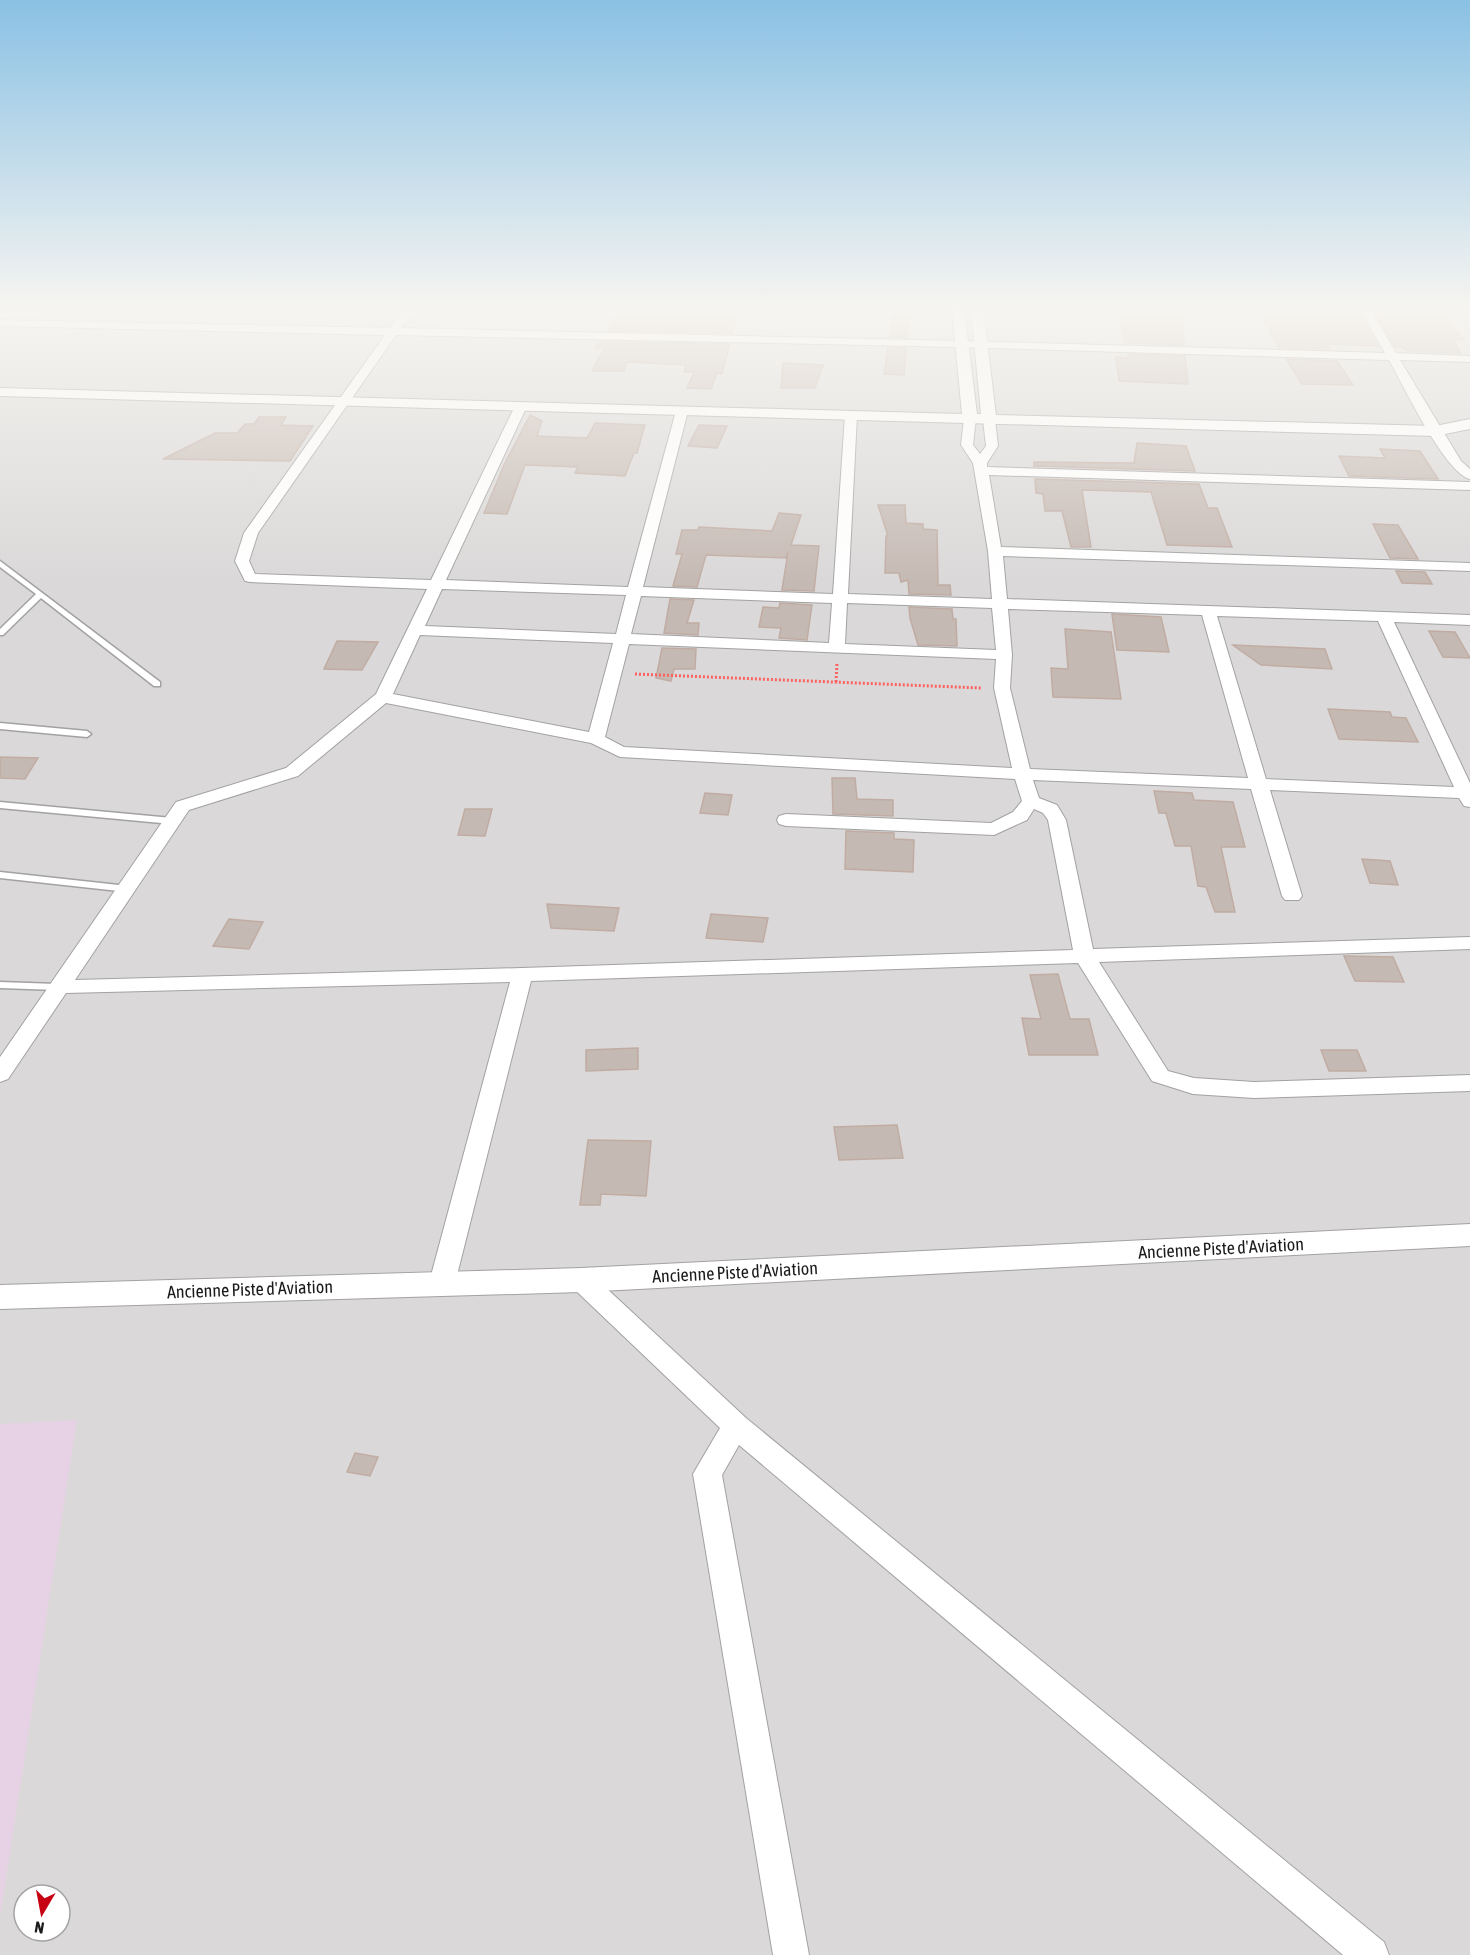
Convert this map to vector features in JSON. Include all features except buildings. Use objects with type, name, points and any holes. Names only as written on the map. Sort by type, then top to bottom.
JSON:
[{"type":"street","points":[[344,400],[251,533],[242,561],[250,578],[1470,620]]},
{"type":"street","points":[[430,400],[521,406],[851,415],[988,412],[1431,425],[1470,424]]},
{"type":"street","points":[[539,400],[969,412]]},
{"type":"street","points":[[967,400],[967,445],[981,467],[995,551],[1004,655],[1002,688],[1022,774],[1031,801],[1050,809],[1057,820],[1084,955],[1160,1076],[1194,1086],[1254,1090],[1470,1083]]},
{"type":"street","points":[[981,467],[992,446],[987,400]]},
{"type":"street","points":[[1418,400],[1456,464],[1470,475]]},
{"type":"street","points":[[0,1074],[57,987],[128,889],[182,806],[292,772],[383,697],[521,406]]},
{"type":"street","points":[[596,740],[682,411]]},
{"type":"street","points":[[837,648],[851,415]]},
{"type":"street","points":[[1431,425],[1470,417]]},
{"type":"street","points":[[1448,452],[1470,459]]},
{"type":"street","points":[[981,467],[1470,486]]},
{"type":"street","points":[[995,551],[1470,567]]},
{"type":"street","points":[[1208,611],[1292,896]]},
{"type":"street","points":[[383,697],[596,740],[620,752],[1468,796],[1384,618]]},
{"type":"street","points":[[413,630],[1004,655]]},
{"type":"street","points":[[786,820],[994,829],[1020,816],[1031,801]]},
{"type":"street","points":[[57,987],[522,975],[1470,943]]},
{"type":"street","points":[[442,1283],[522,975]]},
{"type":"street","name":"Ancienne Piste d'Aviation","points":[[0,1298],[581,1280],[1470,1235]]},
{"type":"street","points":[[581,1280],[736,1426],[1371,1955]]},
{"type":"street","points":[[736,1426],[707,1474],[791,1955]]},
{"type":"lane","points":[[0,563],[157,684]]},
{"type":"lane","points":[[0,633],[41,594]]},
{"type":"lane","points":[[0,726],[87,734]]},
{"type":"lane","points":[[0,805],[172,821]]},
{"type":"lane","points":[[0,875],[128,889]]},
{"type":"lane","points":[[0,985],[57,987]]},
{"type":"path","points":[[613,673],[1002,688]]},
{"type":"shaded area","points":[[0,400],[1470,400],[1470,1955],[0,1955]]},
{"type":"shaded area","points":[[77,1420],[0,1917],[0,1424]]}]
